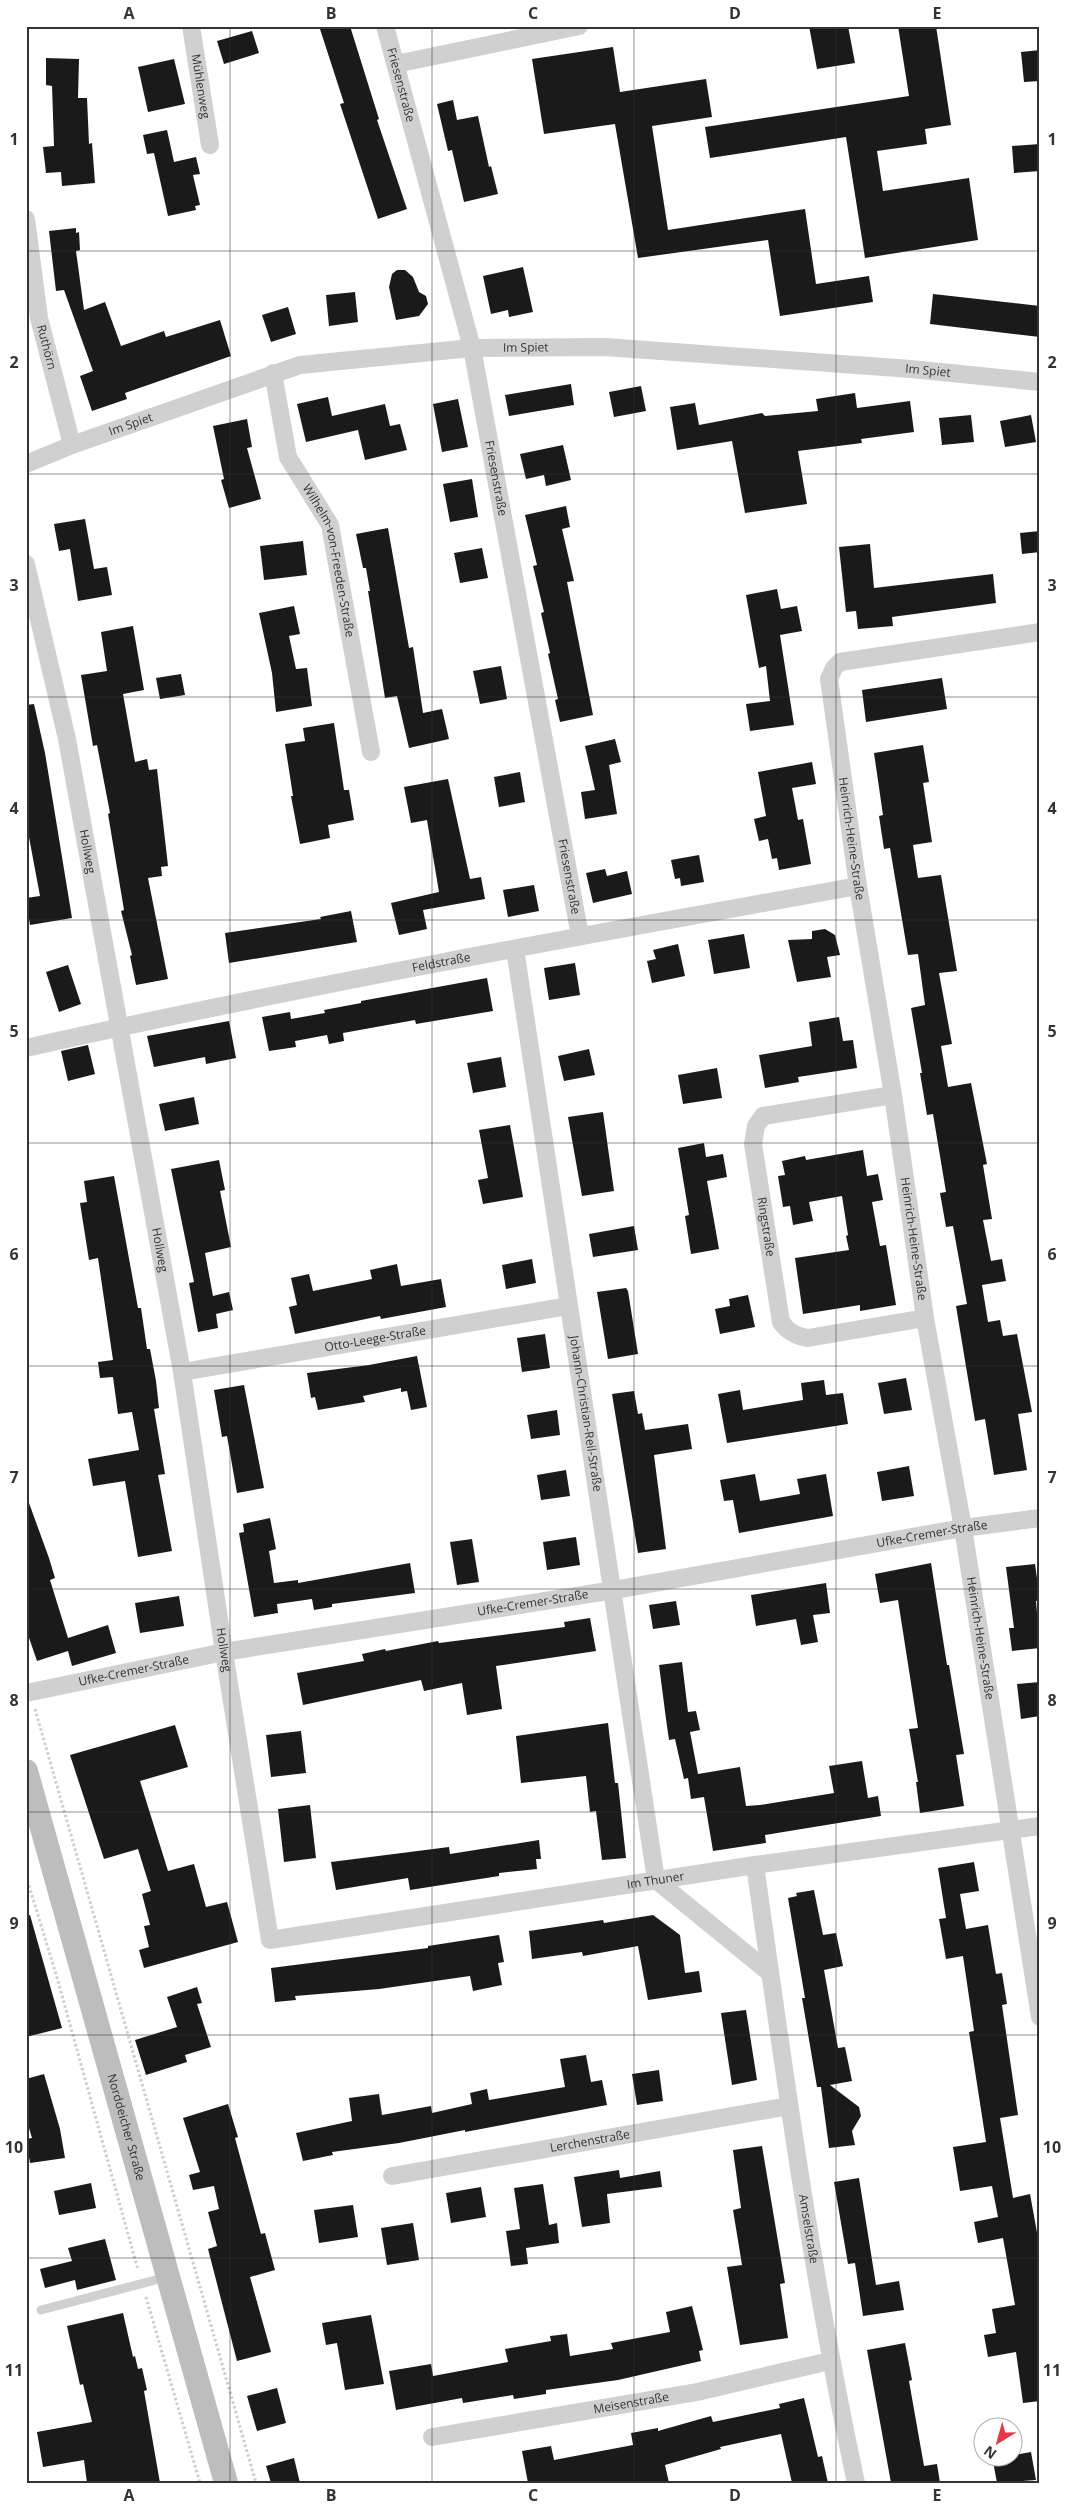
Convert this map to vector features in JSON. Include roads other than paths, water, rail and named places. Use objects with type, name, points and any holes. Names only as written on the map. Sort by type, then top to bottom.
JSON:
[{"type":"main road","name":"Norddeicher Straße","points":[[26,1771],[226,2483]]},
{"type":"street","name":"Mühlenweg","points":[[192,26],[210,146]]},
{"type":"street","name":"Friesenstraße","points":[[385,26],[472,348],[580,936]]},
{"type":"street","points":[[396,64],[579,26]]},
{"type":"street","name":"Ruthörn","points":[[26,219],[39,318],[72,445]]},
{"type":"street","name":"Im Spiet","points":[[26,464],[72,445],[300,364],[472,348],[605,347],[883,367],[1040,382]]},
{"type":"street","name":"Wilhelm-von-Freeden-Straße","points":[[273,374],[288,458],[330,525],[370,752]]},
{"type":"street","name":"Hollweg","points":[[26,564],[67,739],[182,1372],[270,1940]]},
{"type":"street","name":"Heinrich-Heine-Straße","points":[[1040,632],[856,658],[840,662],[834,668],[829,679],[858,886],[893,1095],[926,1318],[963,1528],[1040,2017]]},
{"type":"street","name":"Feldstraße","points":[[26,1048],[118,1027],[580,936],[858,886]]},
{"type":"street","name":"Johann-Christian-Reil-Straße","points":[[515,949],[568,1306],[614,1590],[656,1880]]},
{"type":"street","name":"Ringstraße","points":[[893,1095],[763,1116],[756,1126],[753,1144],[781,1322],[786,1328],[798,1336],[808,1338],[926,1318]]},
{"type":"street","name":"Otto-Leege-Straße","points":[[182,1372],[568,1306]]},
{"type":"street","name":"Ufke-Cremer-Straße","points":[[28,1693],[224,1652],[614,1590],[963,1528],[1040,1518]]},
{"type":"street","name":"Im Thuner","points":[[270,1940],[755,1864],[1040,1826]]},
{"type":"street","name":"Amselstraße","points":[[755,1864],[789,2106],[830,2361],[856,2483]]},
{"type":"street","points":[[656,1880],[770,1973]]},
{"type":"street","name":"Lerchenstraße","points":[[392,2176],[789,2106]]},
{"type":"street","name":"Meisenstraße","points":[[432,2437],[697,2392],[830,2361]]},
{"type":"lane","points":[[41,2310],[169,2277]]}]
